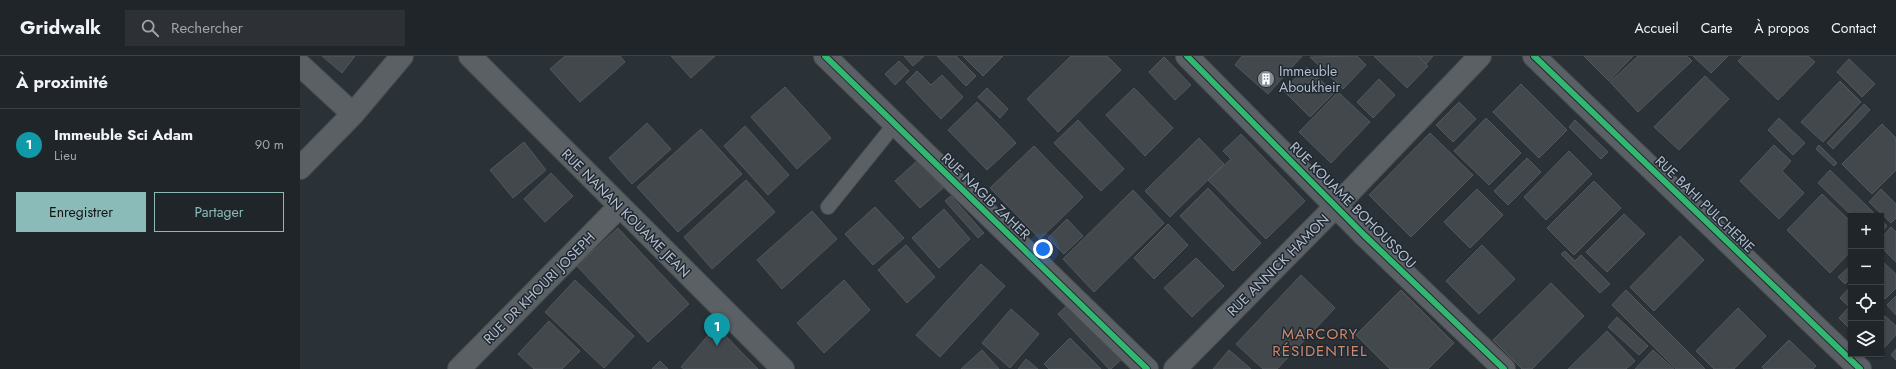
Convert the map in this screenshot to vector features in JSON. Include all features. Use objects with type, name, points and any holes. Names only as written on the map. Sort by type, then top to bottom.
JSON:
[{"type":"street","points":[[300,168],[353,114],[402,56]]},
{"type":"street","name":"RUE NANAN KOUAME JEAN","points":[[470,56],[619,207],[783,369]]},
{"type":"street","name":"RUE NAGIB ZAHER","points":[[825,56],[1147,369]]},
{"type":"street","name":"RUE KOUAME BOHOUSSOU","points":[[1187,56],[1364,235],[1504,369]]},
{"type":"street","name":"RUE ANNICK HAMON","points":[[1174,369],[1336,206],[1480,56]]},
{"type":"street","name":"RUE BAHI PULCHERIE","points":[[1534,56],[1860,369]]},
{"type":"street","points":[[300,64],[353,114]]},
{"type":"street","name":"RUE DR KHOURI JOSEPH","points":[[459,369],[619,207]]},
{"type":"lane","points":[[828,207],[895,124]]},
{"type":"building","points":[[322,56],[355,56],[342,73]]},
{"type":"building","points":[[565,56],[620,56],[625,62],[580,102],[550,69]]},
{"type":"building","points":[[671,56],[715,56],[691,78]]},
{"type":"building","points":[[904,56],[924,56],[913,66]]},
{"type":"building","points":[[937,56],[956,56],[976,76],[966,86]]},
{"type":"building","points":[[963,56],[1003,56],[983,76]]},
{"type":"building","points":[[1071,56],[1107,56],[1121,70],[1058,132],[1027,99]]},
{"type":"building","name":"Immeuble Aboukheir","points":[[1242,56],[1302,56],[1268,94],[1235,65]]},
{"type":"building","points":[[1357,56],[1366,65],[1343,89],[1310,57]]},
{"type":"building","points":[[1374,56],[1418,56],[1428,66],[1407,88]]},
{"type":"building","points":[[1418,56],[1433,56],[1426,64]]},
{"type":"building","points":[[1584,56],[1633,56],[1609,81]]},
{"type":"building","points":[[1638,56],[1687,56],[1692,61],[1638,112],[1610,82]]},
{"type":"building","points":[[1693,56],[1728,56],[1711,73]]},
{"type":"building","points":[[1743,56],[1808,56],[1815,62],[1778,100],[1738,61]]},
{"type":"building","points":[[1164,57],[1191,85],[1175,100],[1149,72]]},
{"type":"building","points":[[1849,59],[1875,84],[1862,97],[1837,72]]},
{"type":"building","points":[[899,61],[909,71],[895,85],[885,74]]},
{"type":"building","points":[[1307,67],[1334,93],[1310,117],[1283,90]]},
{"type":"building","points":[[917,71],[931,85],[942,75],[963,97],[941,119],[906,82]]},
{"type":"building","points":[[1705,76],[1729,99],[1679,150],[1654,127]]},
{"type":"building","points":[[1379,79],[1395,95],[1373,118],[1357,102]]},
{"type":"building","points":[[1840,81],[1861,102],[1823,142],[1801,122]]},
{"type":"building","points":[[1521,84],[1567,130],[1539,158],[1493,112]]},
{"type":"building","points":[[785,87],[831,138],[797,169],[751,117]]},
{"type":"building","points":[[987,88],[1008,109],[1000,118],[978,97]]},
{"type":"building","points":[[1134,88],[1173,128],[1145,156],[1106,115]]},
{"type":"building","points":[[1338,92],[1370,122],[1331,163],[1299,132]]},
{"type":"building","points":[[977,102],[1016,143],[987,170],[948,130]]},
{"type":"building","points":[[1459,102],[1476,119],[1453,142],[1436,125]]},
{"type":"building","points":[[1864,104],[1870,110],[1833,149],[1827,143]]},
{"type":"building","points":[[1486,118],[1521,153],[1489,185],[1454,151]]},
{"type":"building","points":[[1779,118],[1805,143],[1793,155],[1768,130]]},
{"type":"building","points":[[1078,120],[1124,169],[1101,191],[1054,143]]},
{"type":"building","points":[[1575,120],[1608,152],[1601,159],[1569,127]]},
{"type":"building","points":[[647,123],[671,149],[632,184],[609,158]]},
{"type":"building","points":[[1882,124],[1896,138],[1896,170],[1872,194],[1842,164]]},
{"type":"building","points":[[745,126],[789,175],[768,195],[724,146]]},
{"type":"building","points":[[701,129],[742,174],[678,232],[637,187]]},
{"type":"building","points":[[1430,133],[1473,175],[1411,237],[1369,195]]},
{"type":"building","points":[[1241,134],[1305,201],[1266,239],[1208,180],[1231,159],[1223,151]]},
{"type":"building","points":[[1199,138],[1224,164],[1170,217],[1145,191]]},
{"type":"building","points":[[524,142],[546,170],[513,198],[490,170]]},
{"type":"building","points":[[1774,145],[1791,161],[1782,171],[1804,193],[1779,219],[1740,181]]},
{"type":"building","points":[[1819,145],[1837,163],[1834,166],[1816,149]]},
{"type":"building","points":[[1034,146],[1083,197],[1040,239],[990,188]]},
{"type":"building","points":[[1569,151],[1592,174],[1546,220],[1524,197]]},
{"type":"building","points":[[1527,158],[1541,172],[1508,205],[1494,191]]},
{"type":"building","points":[[918,160],[943,188],[920,208],[895,181]]},
{"type":"building","points":[[1830,170],[1874,213],[1849,213],[1818,183]]},
{"type":"building","points":[[551,173],[573,196],[545,222],[524,199]]},
{"type":"building","points":[[746,180],[775,212],[712,269],[684,237]]},
{"type":"building","points":[[1594,181],[1621,208],[1574,255],[1547,228]]},
{"type":"building","points":[[1208,188],[1261,243],[1233,271],[1180,216]]},
{"type":"building","points":[[1477,189],[1503,215],[1470,248],[1444,222]]},
{"type":"building","points":[[1881,189],[1896,204],[1896,218],[1891,223],[1884,216],[1884,213],[1881,213],[1869,202]]},
{"type":"building","points":[[1133,190],[1164,223],[1094,292],[1063,259]]},
{"type":"building","points":[[1822,194],[1848,219],[1848,254],[1830,273],[1787,230]]},
{"type":"building","points":[[951,196],[984,233],[978,238],[945,201]]},
{"type":"building","points":[[875,207],[904,238],[873,265],[845,234]]},
{"type":"building","points":[[944,209],[970,239],[939,268],[912,238]]},
{"type":"building","points":[[812,211],[837,239],[782,289],[757,260]]},
{"type":"building","points":[[1624,214],[1645,234],[1607,272],[1586,252]]},
{"type":"building","points":[[1067,219],[1083,236],[1064,254],[1048,238]]},
{"type":"building","points":[[1168,224],[1188,245],[1154,279],[1134,258]]},
{"type":"building","points":[[1891,227],[1896,232],[1896,262],[1884,250],[1884,235]]},
{"type":"building","points":[[618,228],[689,304],[648,342],[577,266]]},
{"type":"building","points":[[1680,236],[1704,260],[1654,311],[1630,287]]},
{"type":"building","points":[[906,245],[935,277],[907,303],[878,270]]},
{"type":"building","points":[[1482,245],[1515,279],[1479,314],[1446,281]]},
{"type":"building","points":[[1565,251],[1575,261],[1581,255],[1610,284],[1600,293],[1561,254]]},
{"type":"building","points":[[1196,258],[1224,286],[1192,317],[1164,288]]},
{"type":"building","points":[[1884,263],[1896,274],[1896,288],[1885,299]]},
{"type":"building","points":[[981,264],[1005,286],[940,357],[916,335]]},
{"type":"building","points":[[1848,268],[1848,281],[1845,284],[1838,277]]},
{"type":"building","points":[[1301,275],[1335,308],[1277,369],[1263,369],[1236,344]]},
{"type":"building","points":[[575,280],[634,336],[604,368],[545,312]]},
{"type":"building","points":[[844,280],[870,310],[824,353],[797,323]]},
{"type":"building","points":[[1551,283],[1584,316],[1532,369],[1522,369],[1493,340]]},
{"type":"building","points":[[1848,289],[1848,306],[1840,298]]},
{"type":"building","points":[[1401,290],[1454,343],[1428,369],[1390,369],[1356,335]]},
{"type":"building","points":[[1626,290],[1705,369],[1676,369],[1612,305]]},
{"type":"building","points":[[1896,296],[1896,315],[1887,305]]},
{"type":"building","points":[[1072,301],[1125,356],[1111,369],[1109,369],[1058,314]]},
{"type":"building","points":[[1738,308],[1766,336],[1734,369],[1714,369],[1696,351]]},
{"type":"building","points":[[1848,308],[1848,327],[1839,318]]},
{"type":"building","points":[[1011,309],[1039,334],[1010,368],[982,343]]},
{"type":"building","points":[[1885,316],[1896,326],[1896,335],[1884,348],[1884,321]]},
{"type":"building","points":[[1617,317],[1648,346],[1639,355],[1608,327]]},
{"type":"building","points":[[549,321],[580,351],[562,369],[534,369],[518,354]]},
{"type":"building","points":[[716,326],[758,369],[684,369],[681,367]]},
{"type":"building","points":[[1607,331],[1635,361],[1626,369],[1568,369]]},
{"type":"building","points":[[1070,338],[1101,369],[1049,369],[1044,364]]},
{"type":"building","points":[[1789,340],[1816,366],[1813,369],[1764,369],[1762,367]]},
{"type":"building","points":[[1896,349],[1896,360],[1891,355]]},
{"type":"building","points":[[982,350],[999,369],[961,369]]},
{"type":"building","points":[[1229,350],[1251,369],[1213,369]]},
{"type":"building","points":[[1653,350],[1674,369],[1635,369]]},
{"type":"building","points":[[1026,359],[1038,369],[1018,369]]},
{"type":"building","points":[[660,361],[668,369],[652,369]]},
{"type":"cycle path","points":[[825,56],[1147,369]]},
{"type":"cycle path","points":[[1187,56],[1364,235],[1504,369]]},
{"type":"cycle path","points":[[1534,56],[1860,369]]},
{"type":"place","name":"Immeuble Aboukheir","points":[[1266,79]]},
{"type":"place","name":"Immeuble Sci Adam","points":[[717,346]]},
{"type":"district","name":"MARCORY RÉSIDENTIEL","points":[[1320,342]]}]
